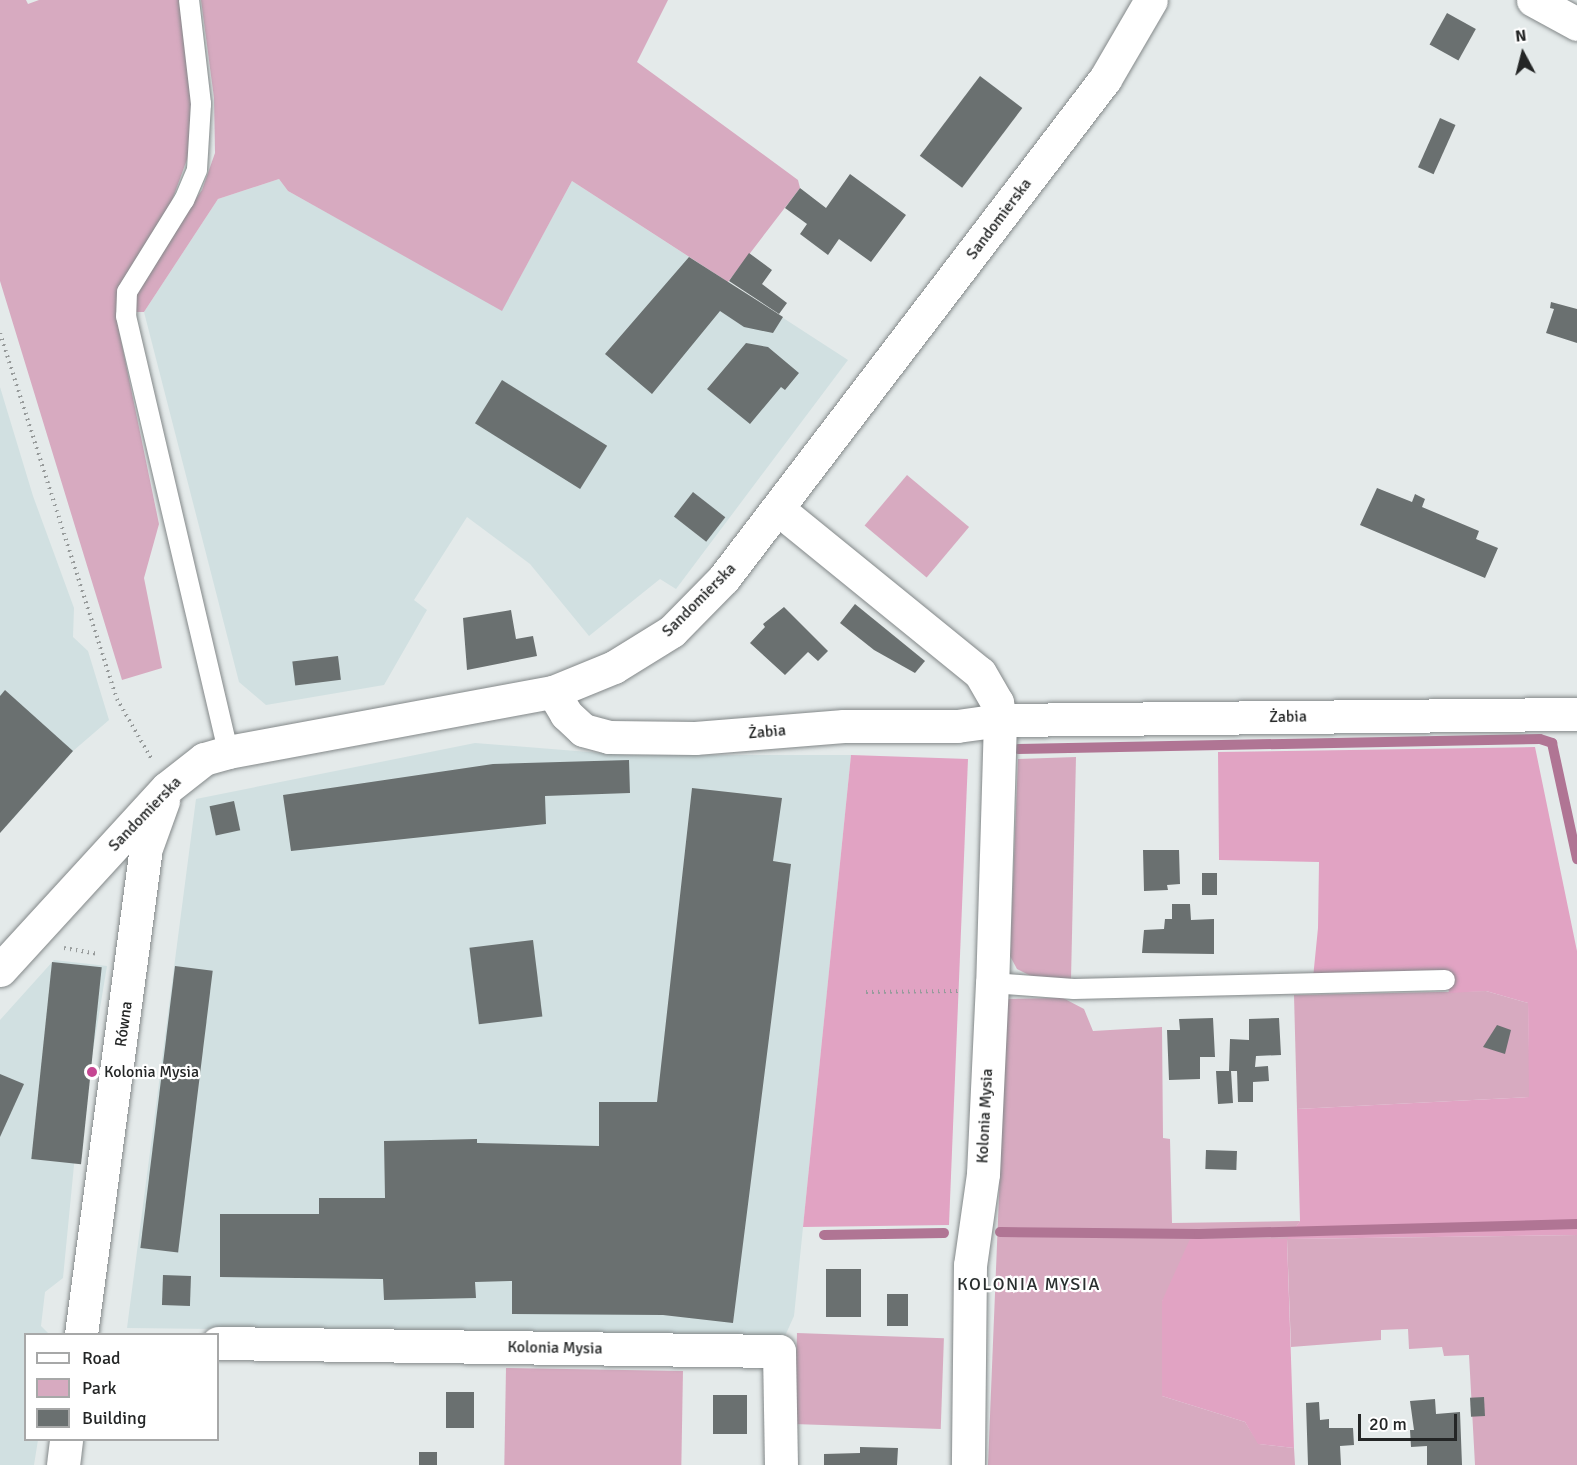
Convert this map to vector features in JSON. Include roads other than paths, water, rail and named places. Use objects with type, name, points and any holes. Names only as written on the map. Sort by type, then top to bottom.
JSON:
[{"type":"street","name":"Sandomierska","points":[[0,970],[167,788],[204,759],[228,752],[553,692],[614,667],[672,631],[724,578],[1105,79],[1151,0]]},
{"type":"street","points":[[1533,0],[1577,24]]},
{"type":"street","points":[[778,508],[980,673],[997,702],[1000,720]]},
{"type":"street","name":"Żabia","points":[[553,692],[566,714],[583,730],[609,737],[695,738],[844,726],[957,726],[1000,720],[1577,714]]},
{"type":"street","name":"Kolonia Mysia","points":[[968,1465],[970,1265],[983,1174],[992,983],[1000,720]]},
{"type":"street","name":"Równa","points":[[81,1333],[146,848],[167,788]]},
{"type":"street","name":"Kolonia Mysia","points":[[219,1343],[779,1352],[781,1465]]},
{"type":"street","points":[[63,1465],[66,1441]]},
{"type":"lane","points":[[189,0],[201,104],[197,170],[184,200],[127,292],[126,316],[228,752]]},
{"type":"lane","points":[[992,983],[1074,989],[1445,980]]},
{"type":"waterway","points":[[1018,749],[1540,739],[1552,743],[1577,859]]},
{"type":"waterway","points":[[1000,1232],[1199,1234],[1577,1224]]},
{"type":"waterway","points":[[824,1235],[944,1233]]},
{"type":"place","name":"Kolonia Mysia","points":[[92,1072]]},
{"type":"district","name":"KOLONIA MYSIA","points":[[1029,1284]]}]
